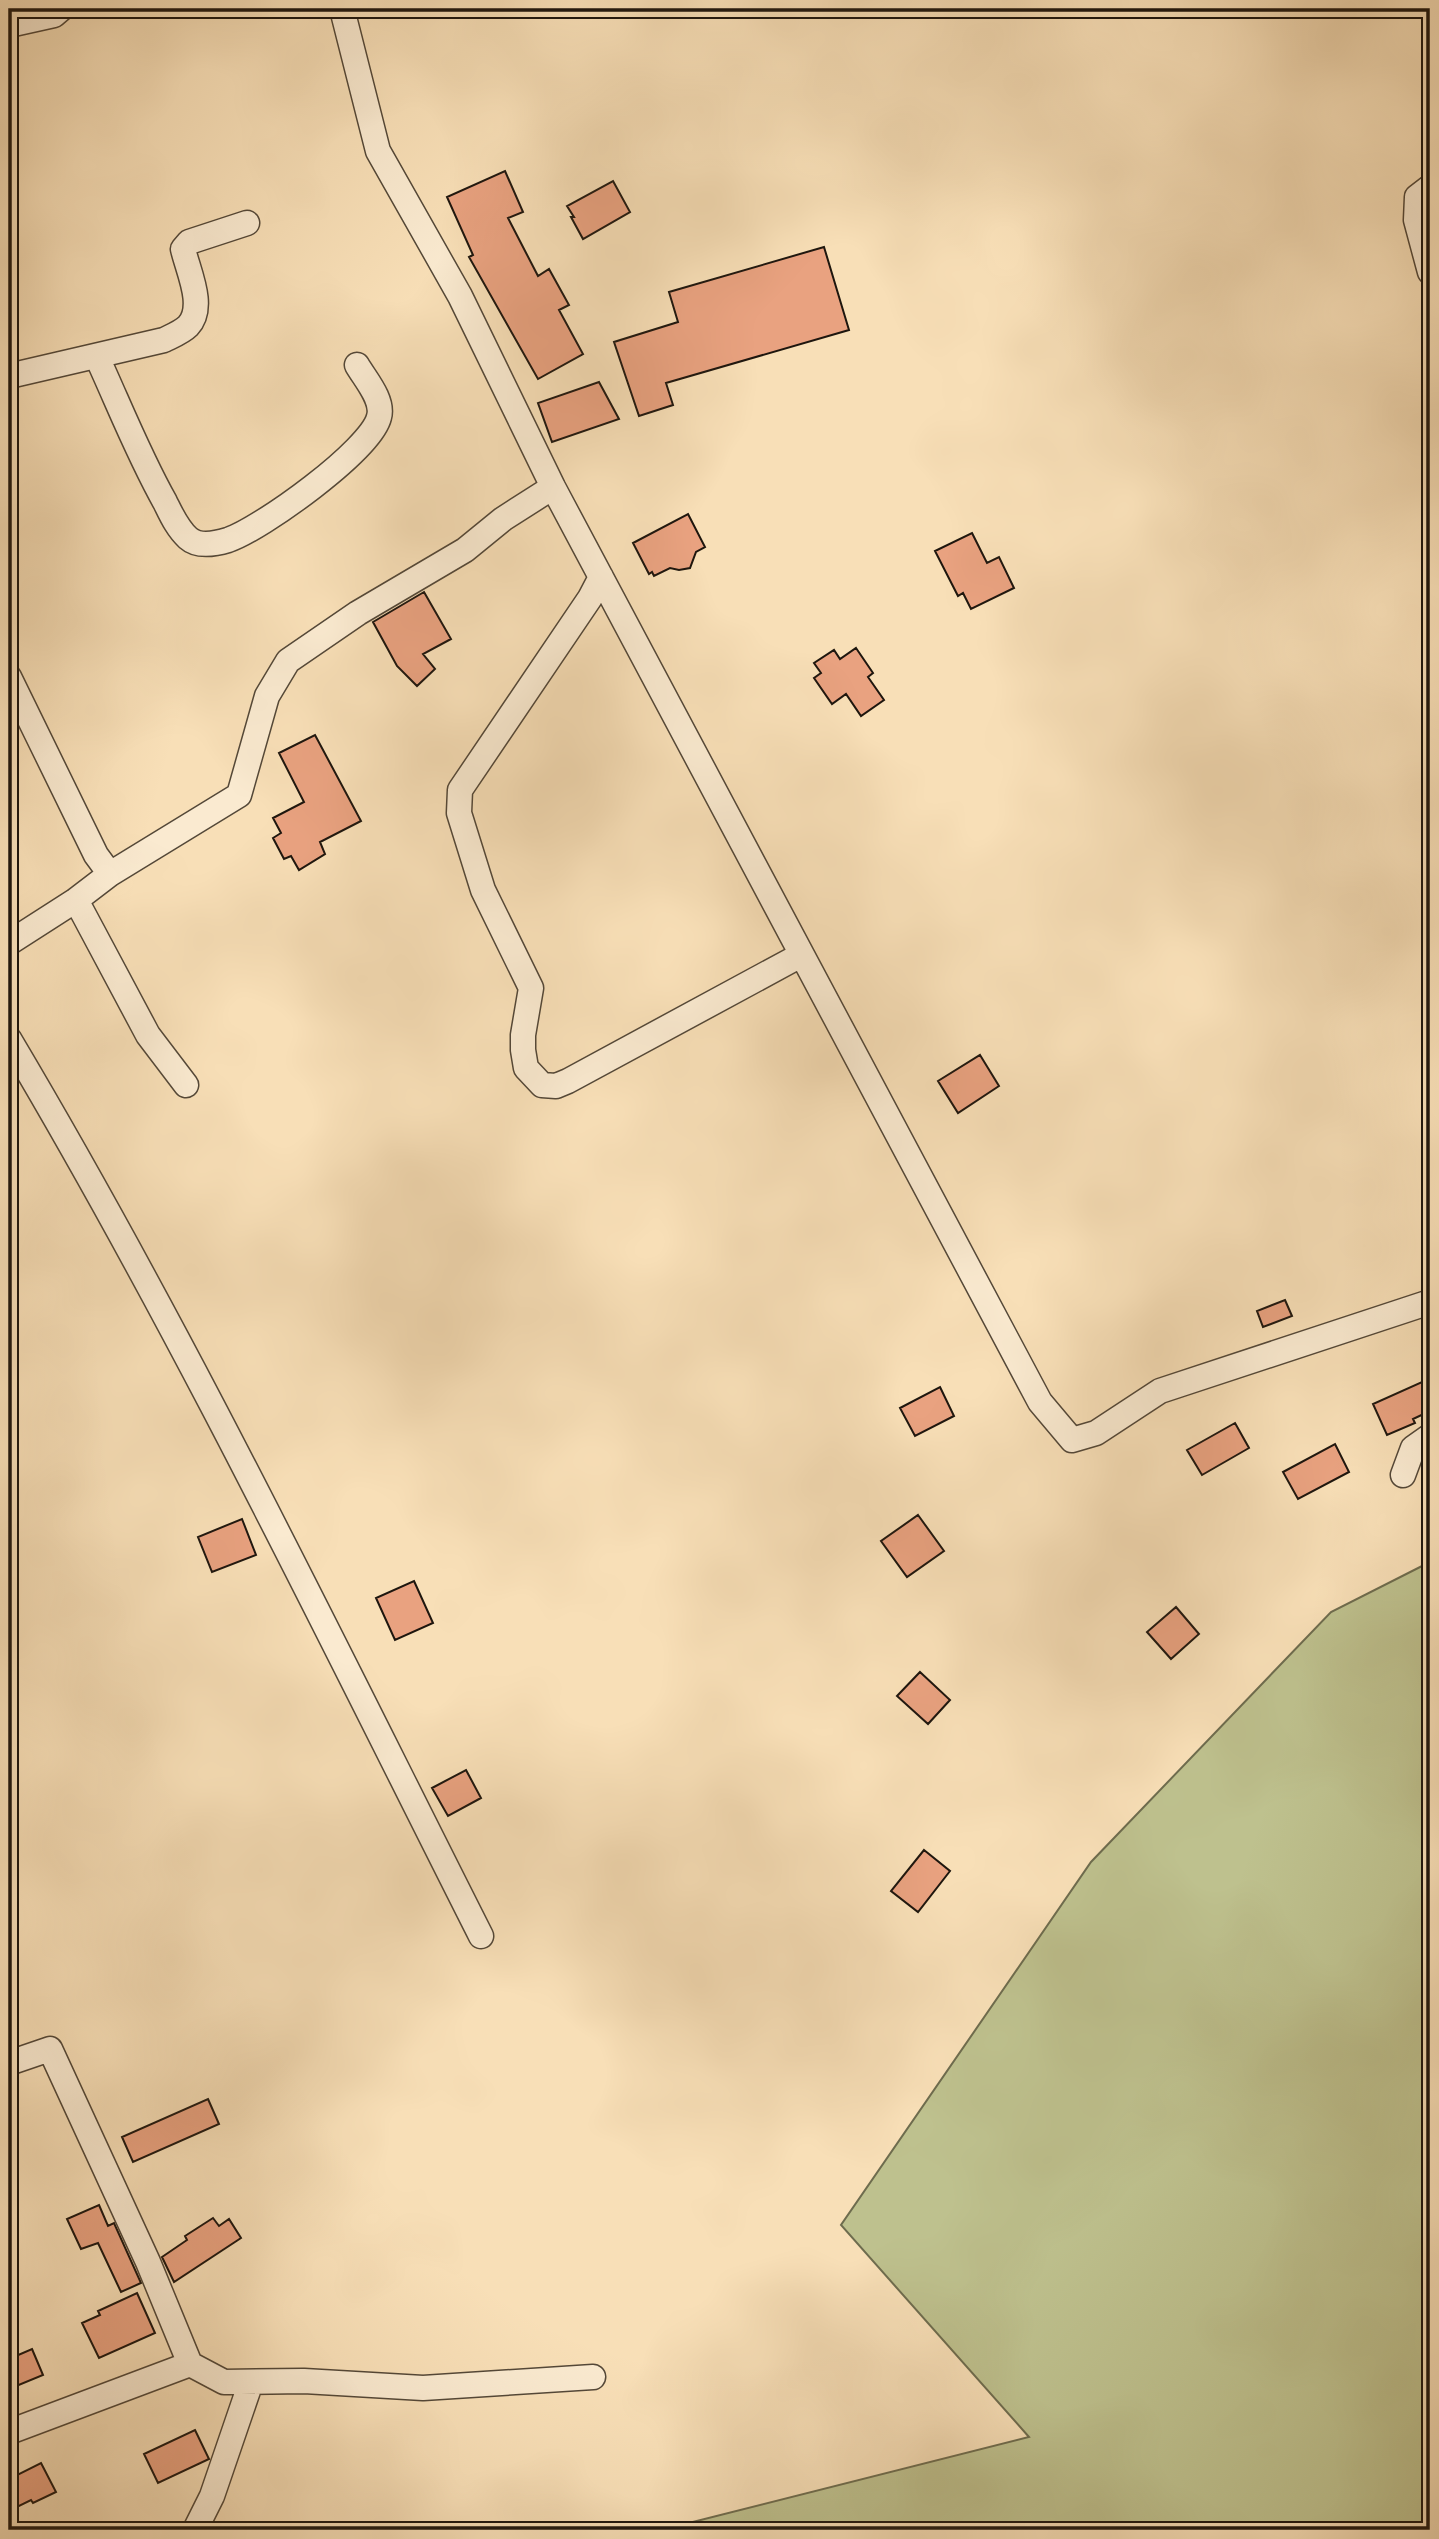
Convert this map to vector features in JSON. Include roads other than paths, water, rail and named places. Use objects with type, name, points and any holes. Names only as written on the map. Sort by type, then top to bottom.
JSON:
[{"type":"street","points":[[9,25],[54,15],[61,9]]},
{"type":"street","points":[[342,9],[378,151],[460,296],[553,487],[1040,1402],[1072,1440],[1096,1433],[1160,1391],[1430,1303]]},
{"type":"street","points":[[1430,187],[1417,197],[1416,220],[1430,272]]},
{"type":"street","points":[[9,376],[164,340],[186,328],[194,319],[197,306],[183,249],[189,242],[247,223]]},
{"type":"street","points":[[97,357],[160,494],[179,527],[189,539],[202,545],[229,540],[250,528],[299,497],[344,463],[375,426],[380,416],[377,398],[357,365]]},
{"type":"street","points":[[9,943],[76,900],[110,874],[239,795],[267,696],[288,661],[358,613],[465,550],[503,519],[553,487]]},
{"type":"street","points":[[601,577],[590,598],[460,790],[459,813],[484,890],[531,988],[523,1035],[526,1068],[542,1085],[556,1086],[801,955]]},
{"type":"street","points":[[9,677],[96,855],[110,874]]},
{"type":"street","points":[[76,900],[148,1035],[186,1085]]},
{"type":"street","points":[[9,1039],[71,1143],[233,1444],[481,1936]]},
{"type":"street","points":[[1404,1475],[1413,1448],[1430,1436]]},
{"type":"street","points":[[9,2063],[50,2049],[148,2262],[190,2364],[224,2382],[304,2381],[423,2388],[593,2377]]},
{"type":"street","points":[[9,2432],[190,2364]]},
{"type":"street","points":[[195,2530],[212,2496],[251,2382]]}]
